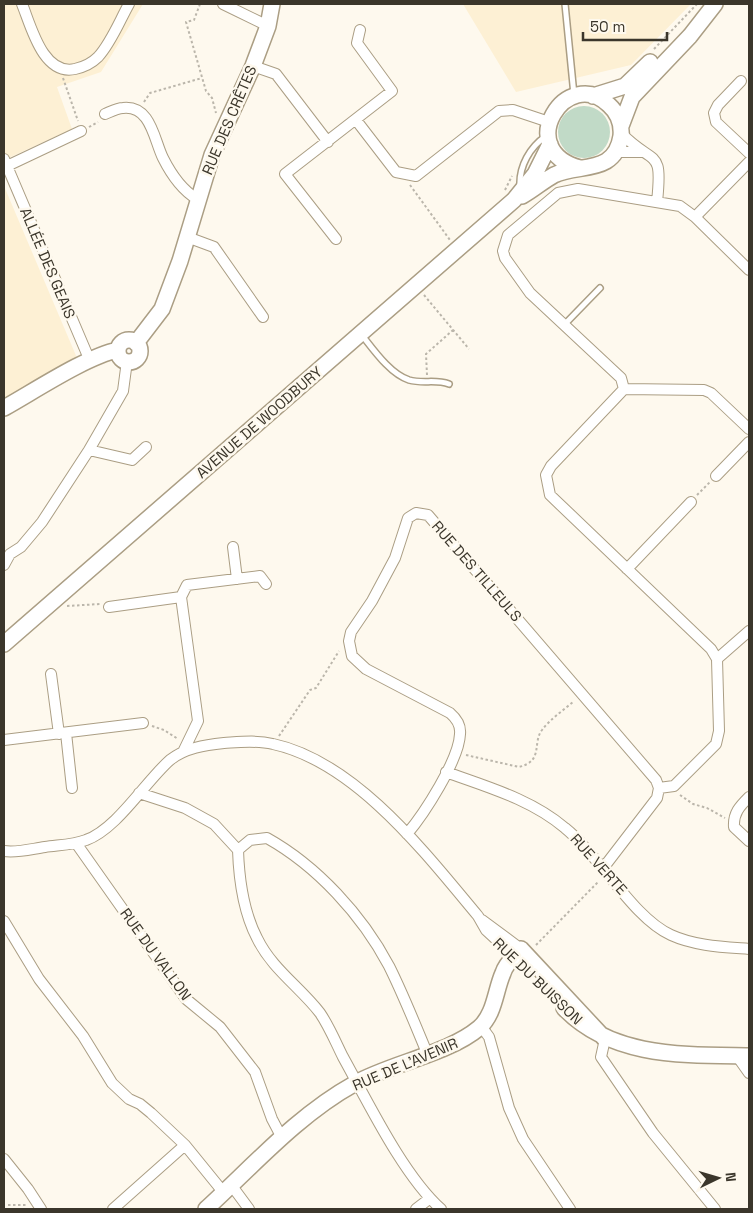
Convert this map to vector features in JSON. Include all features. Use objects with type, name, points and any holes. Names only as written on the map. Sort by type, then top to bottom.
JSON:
[{"type":"street","points":[[22,4],[40,47],[53,65],[68,71],[86,66],[99,56],[129,4]]},
{"type":"street","points":[[223,4],[268,26]]},
{"type":"street","name":"RUE DES CRÊTES","points":[[122,356],[124,340],[136,342],[162,309],[212,156],[253,66],[268,26],[272,4]]},
{"type":"street","points":[[574,96],[593,96],[625,86],[682,31],[701,9],[715,4]]},
{"type":"street","points":[[643,152],[615,152],[626,107],[632,97],[690,36],[701,9]]},
{"type":"street","points":[[336,239],[285,174],[392,91],[357,43],[360,30]]},
{"type":"street","points":[[253,66],[276,74],[328,142]]},
{"type":"street","points":[[741,81],[718,105],[714,113],[716,122],[749,153]]},
{"type":"street","name":"AVENUE DE WOODBURY","points":[[4,644],[517,196],[534,174],[559,106],[574,96]]},
{"type":"street","points":[[593,96],[608,104],[614,110],[621,130],[643,152],[652,156],[659,164],[657,202]]},
{"type":"street","points":[[105,114],[123,107],[137,111],[150,123],[163,159],[184,191],[197,199]]},
{"type":"street","points":[[356,120],[396,172],[416,176],[499,111],[513,110],[549,133],[562,160],[580,168]]},
{"type":"street","name":"ALLÉE DES GEAIS","points":[[81,131],[5,162],[90,360]]},
{"type":"street","name":"AVENUE DE WOODBURY","points":[[517,196],[553,176],[580,168],[596,166],[610,158],[615,152]]},
{"type":"street","points":[[696,217],[749,162]]},
{"type":"street","points":[[624,389],[620,378],[530,293],[505,258],[503,251],[508,235],[558,193],[578,189],[680,206],[696,217],[749,270]]},
{"type":"street","points":[[187,237],[214,247],[218,251],[264,317]]},
{"type":"street","points":[[4,408],[108,352],[122,356],[123,391],[89,450],[42,522],[21,547],[7,555],[4,564]]},
{"type":"street","points":[[606,870],[657,798],[659,788],[674,786],[716,744],[719,731],[717,659],[711,649],[550,495],[546,475],[551,466],[624,389],[704,390],[711,393],[749,429]]},
{"type":"street","points":[[716,476],[749,442]]},
{"type":"street","points":[[89,450],[132,460],[146,447]]},
{"type":"street","points":[[627,569],[691,502]]},
{"type":"street","name":"RUE DES TILLEULS","points":[[349,644],[351,632],[372,601],[395,558],[406,521],[412,515],[424,513],[653,774],[659,788]]},
{"type":"street","points":[[233,547],[237,579]]},
{"type":"street","points":[[183,752],[198,721],[182,597],[187,585],[260,576],[266,584]]},
{"type":"street","points":[[109,607],[182,597]]},
{"type":"street","points":[[717,659],[749,631]]},
{"type":"street","points":[[349,644],[355,661],[366,669],[456,718],[460,733],[446,772],[424,814],[407,834]]},
{"type":"street","points":[[51,674],[72,788]]},
{"type":"street","points":[[4,740],[142,723]]},
{"type":"street","name":"RUE DU BUISSON","points":[[4,851],[76,843],[92,838],[171,759],[183,752],[211,745],[236,742],[273,744],[309,757],[352,783],[407,834],[478,916],[486,930],[518,952],[578,1023],[605,1039],[643,1050],[743,1056]]},
{"type":"street","name":"RUE VERTE","points":[[446,772],[534,806],[566,828],[606,870],[647,919],[671,935],[703,945],[749,949]]},
{"type":"street","points":[[139,793],[185,808],[214,824],[238,850],[238,866],[245,906],[258,940],[280,971],[320,1014],[393,1146],[429,1199],[441,1209]]},
{"type":"street","points":[[749,797],[738,809],[734,819],[734,827],[749,841]]},
{"type":"street","points":[[238,850],[250,840],[267,838],[304,862],[338,897],[388,964],[426,1053]]},
{"type":"street","name":"RUE DU VALLON","points":[[76,843],[186,998],[220,1027],[256,1072],[272,1120],[282,1138]]},
{"type":"street","points":[[4,921],[39,979],[83,1036],[112,1083],[129,1099],[151,1113],[249,1209]]},
{"type":"street","name":"RUE DE L'AVENIR","points":[[206,1209],[282,1138],[338,1093],[357,1082],[426,1053],[466,1039],[481,1026],[492,1008],[503,972],[518,952]]},
{"type":"street","points":[[481,1026],[489,1037],[509,1108],[523,1139],[570,1209]]},
{"type":"street","points":[[605,1039],[601,1057],[653,1133],[715,1209]]},
{"type":"street","points":[[743,1056],[749,1073]]},
{"type":"street","points":[[114,1209],[185,1145]]},
{"type":"street","points":[[4,1159],[28,1189],[40,1208]]},
{"type":"street","points":[[416,1209],[429,1199]]},
{"type":"lane","points":[[564,4],[574,96]]},
{"type":"lane","points":[[564,325],[600,288]]},
{"type":"lane","points":[[360,334],[397,374],[408,380],[440,381],[448,384]]},
{"type":"path","points":[[200,4],[194,20],[186,22],[202,78],[217,116],[227,122]]},
{"type":"path","points":[[653,50],[701,9]]},
{"type":"path","points":[[62,68],[64,81],[81,131],[97,123],[105,114]]},
{"type":"path","points":[[137,111],[150,93],[202,78]]},
{"type":"path","points":[[401,173],[446,235]]},
{"type":"path","points":[[415,286],[469,349]]},
{"type":"path","points":[[427,382],[426,354],[454,330]]},
{"type":"path","points":[[691,502],[716,476]]},
{"type":"path","points":[[62,607],[99,604],[109,607]]},
{"type":"path","points":[[273,744],[310,690],[316,688],[342,646],[349,644]]},
{"type":"path","points":[[454,752],[513,766],[524,766],[536,754],[538,737],[543,728],[583,694]]},
{"type":"path","points":[[142,723],[164,730],[178,739]]},
{"type":"path","points":[[674,786],[682,798],[707,808],[723,818],[734,819]]},
{"type":"path","points":[[536,945],[606,870]]},
{"type":"path","points":[[8,1205],[40,1208]]},
{"type":"shaded area","points":[[4,4],[143,4],[101,72],[57,87],[72,129],[4,160]]},
{"type":"shaded area","points":[[463,4],[691,4],[631,65],[516,92]]},
{"type":"shaded area","points":[[4,186],[77,358],[4,399]]},
{"type":"green space","points":[[579,106],[589,106],[603,113],[610,127],[610,137],[603,151],[589,158],[579,158],[569,154],[562,147],[558,137],[558,127],[562,117],[569,110]]}]
